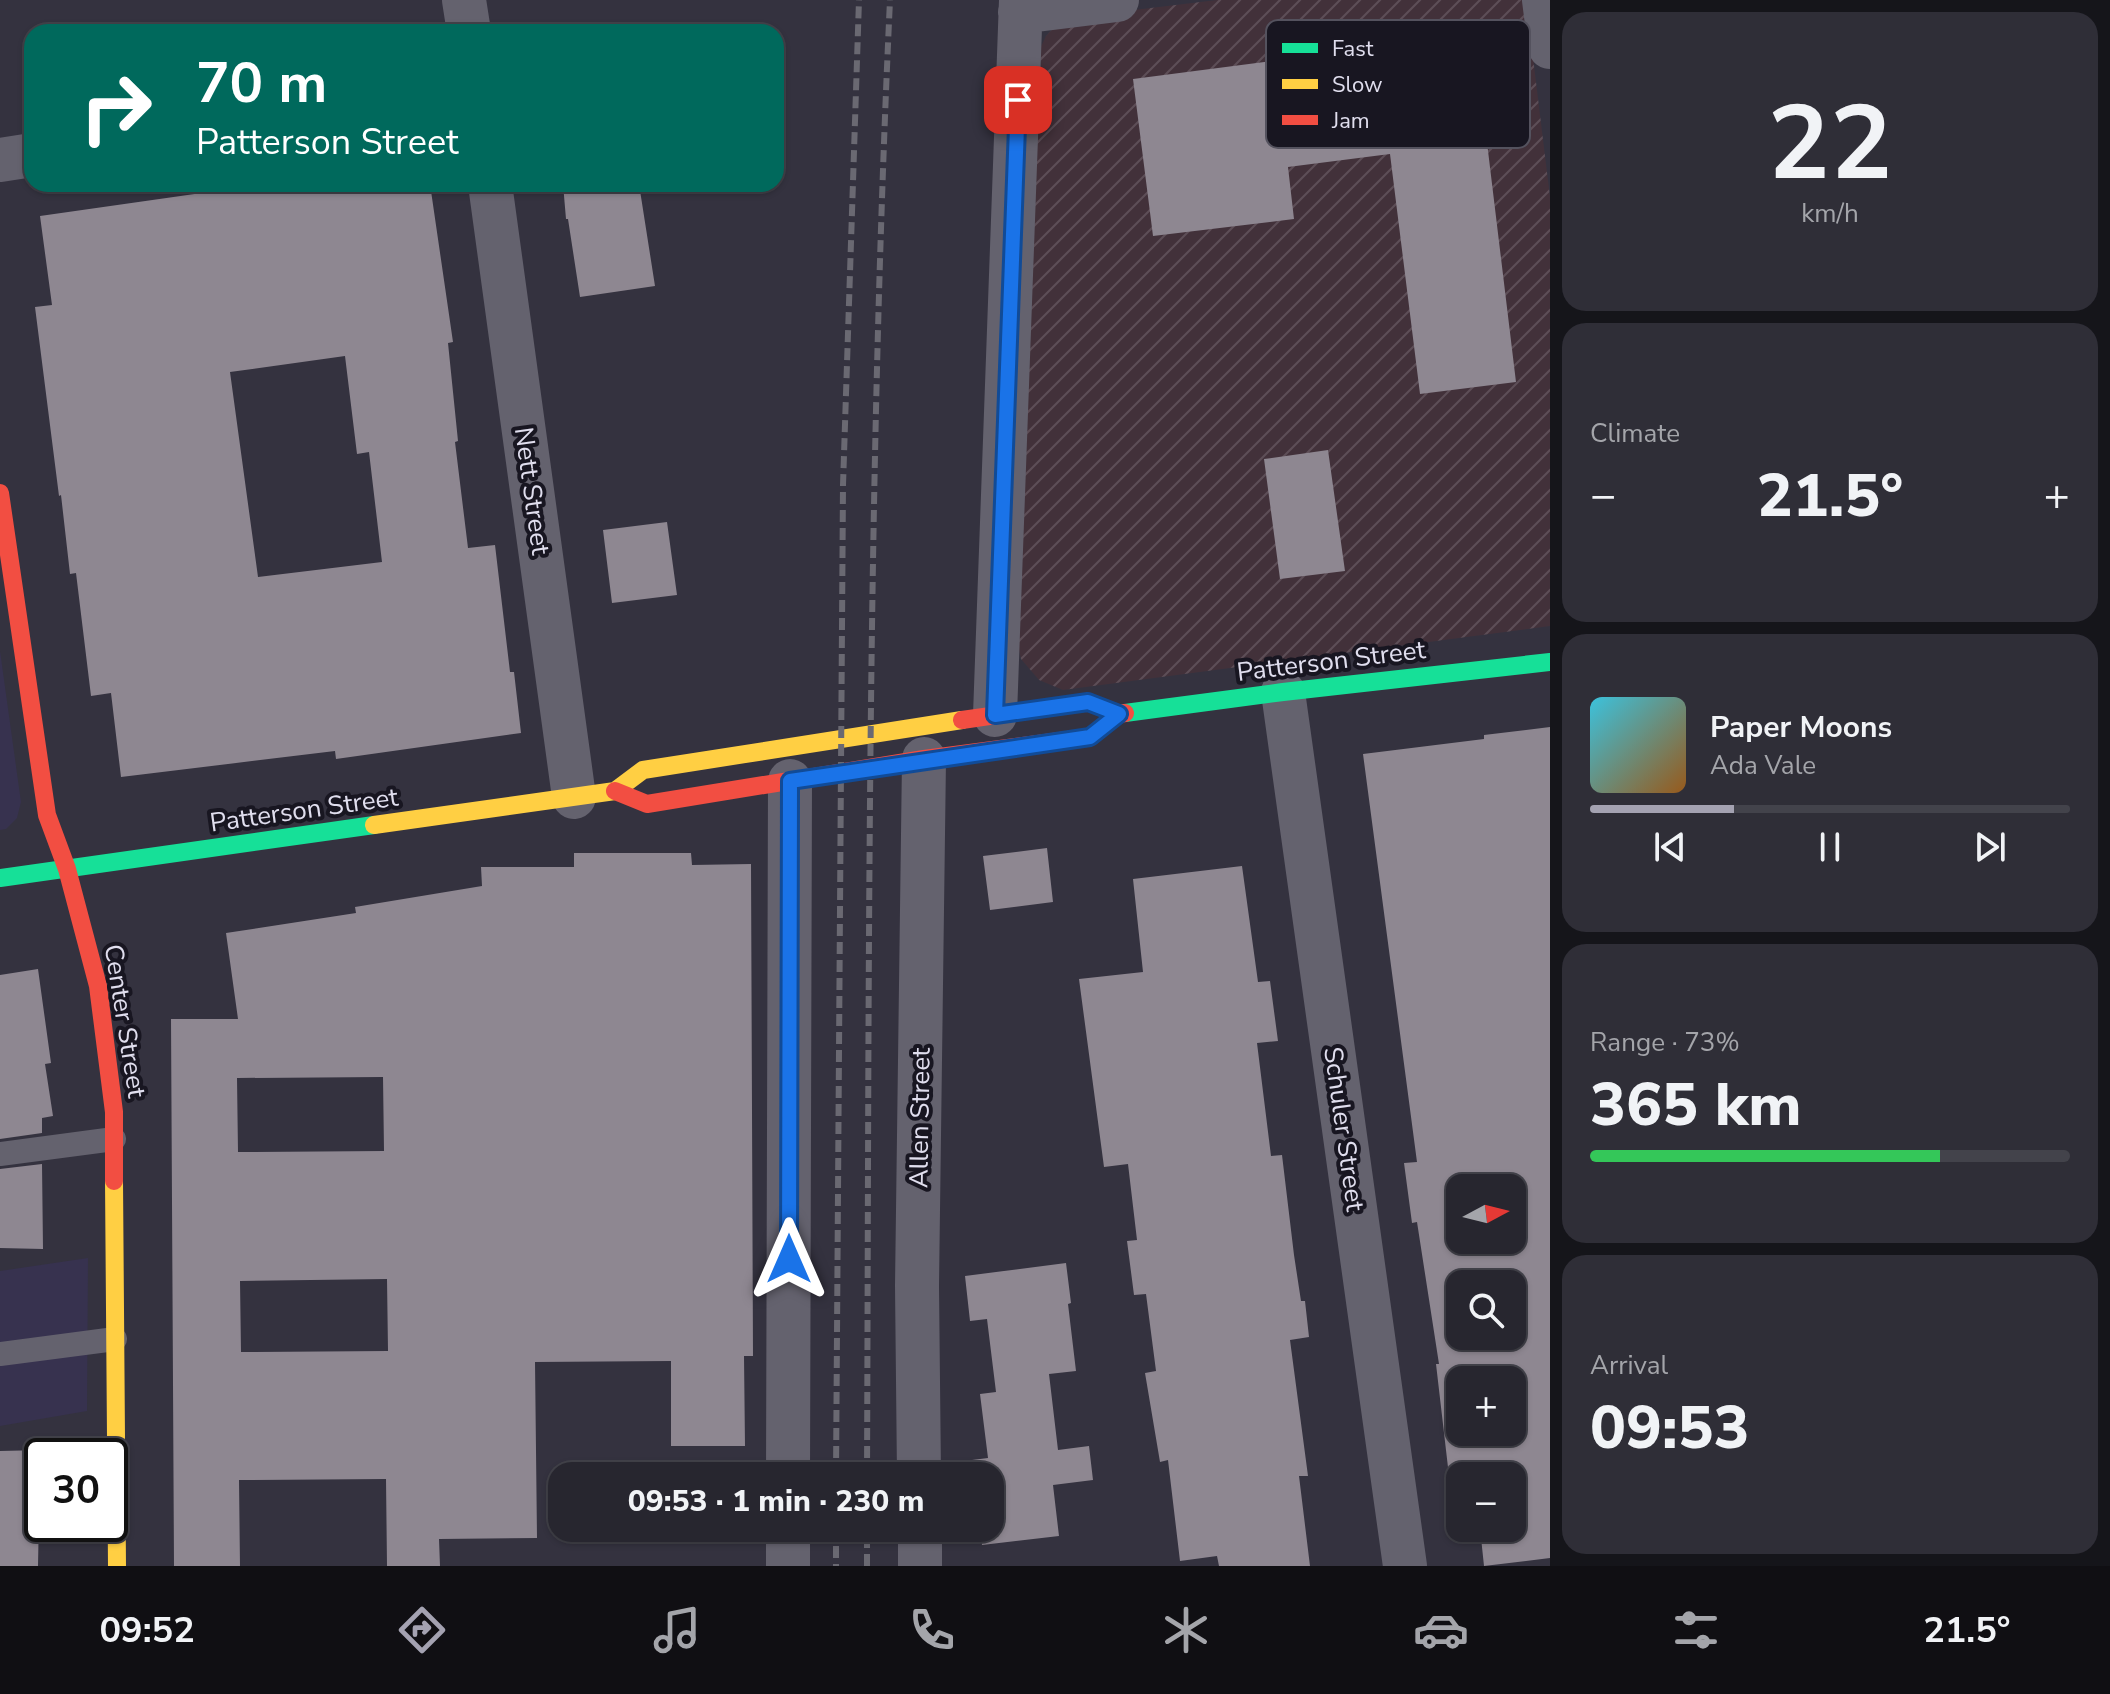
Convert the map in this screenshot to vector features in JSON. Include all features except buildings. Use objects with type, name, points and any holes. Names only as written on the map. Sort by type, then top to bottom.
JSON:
[{"type":"street","points":[[464,0],[468,24]]},
{"type":"street","points":[[995,715],[1021,6],[1117,0]]},
{"type":"street","points":[[1544,0],[1550,47]]},
{"type":"street","points":[[0,160],[24,156]]},
{"type":"street","name":"Nett Street","points":[[491,192],[594,794]]},
{"type":"street","name":"Center Street","points":[[0,493],[47,815],[67,869],[98,986],[114,1112],[117,1566]]},
{"type":"street","name":"Patterson Street","points":[[0,878],[594,794],[643,770],[1088,702],[1119,714],[1550,662]]},
{"type":"street","name":"Schuler Street","points":[[1283,692],[1405,1566]]},
{"type":"street","name":"Patterson Street","points":[[594,794],[647,804],[924,759],[1090,737],[1119,714]]},
{"type":"street","name":"Allen Street","points":[[919,1462],[917,1286],[924,759]]},
{"type":"street","points":[[788,1462],[790,781]]},
{"type":"street","points":[[788,1542],[788,1566]]},
{"type":"street","points":[[920,1542],[920,1566]]},
{"type":"lane","points":[[0,1154],[114,1139]]},
{"type":"lane","points":[[0,1354],[115,1339]]},
{"type":"shaded area","points":[[1217,0],[1526,0],[1528,20],[1266,20],[1266,148],[1530,148],[1530,33],[1550,197],[1550,626],[1063,690],[1039,680],[1021,659],[1014,627],[1037,55],[1046,36],[1058,23],[1076,17]]},
{"type":"shaded area","points":[[0,651],[21,802],[17,818],[6,829],[0,830]]},
{"type":"shaded area","points":[[88,1258],[87,1411],[0,1426],[0,1271]]},
{"type":"railway","points":[[836,1462],[843,485],[859,0]]},
{"type":"railway","points":[[867,1462],[873,554],[890,0]]},
{"type":"railway","points":[[836,1542],[836,1566]]},
{"type":"railway","points":[[867,1542],[867,1566]]},
{"type":"traffic: fast","points":[[1125,713],[1550,662]]},
{"type":"traffic: fast","points":[[0,878],[374,825]]},
{"type":"traffic: slow","points":[[374,825],[615,791],[643,770],[962,720]]},
{"type":"traffic: slow","points":[[114,1181],[117,1566]]},
{"type":"traffic: jam","points":[[0,493],[47,815],[67,869],[98,986],[114,1112],[114,1181]]},
{"type":"traffic: jam","points":[[962,720],[1088,702],[1119,714]]},
{"type":"traffic: jam","points":[[615,791],[647,804],[924,759],[1090,737],[1119,714],[1125,713]]},
{"type":"route","points":[[789,1259],[790,781],[1090,737],[1119,714],[1088,702],[995,715],[1018,100]]}]
